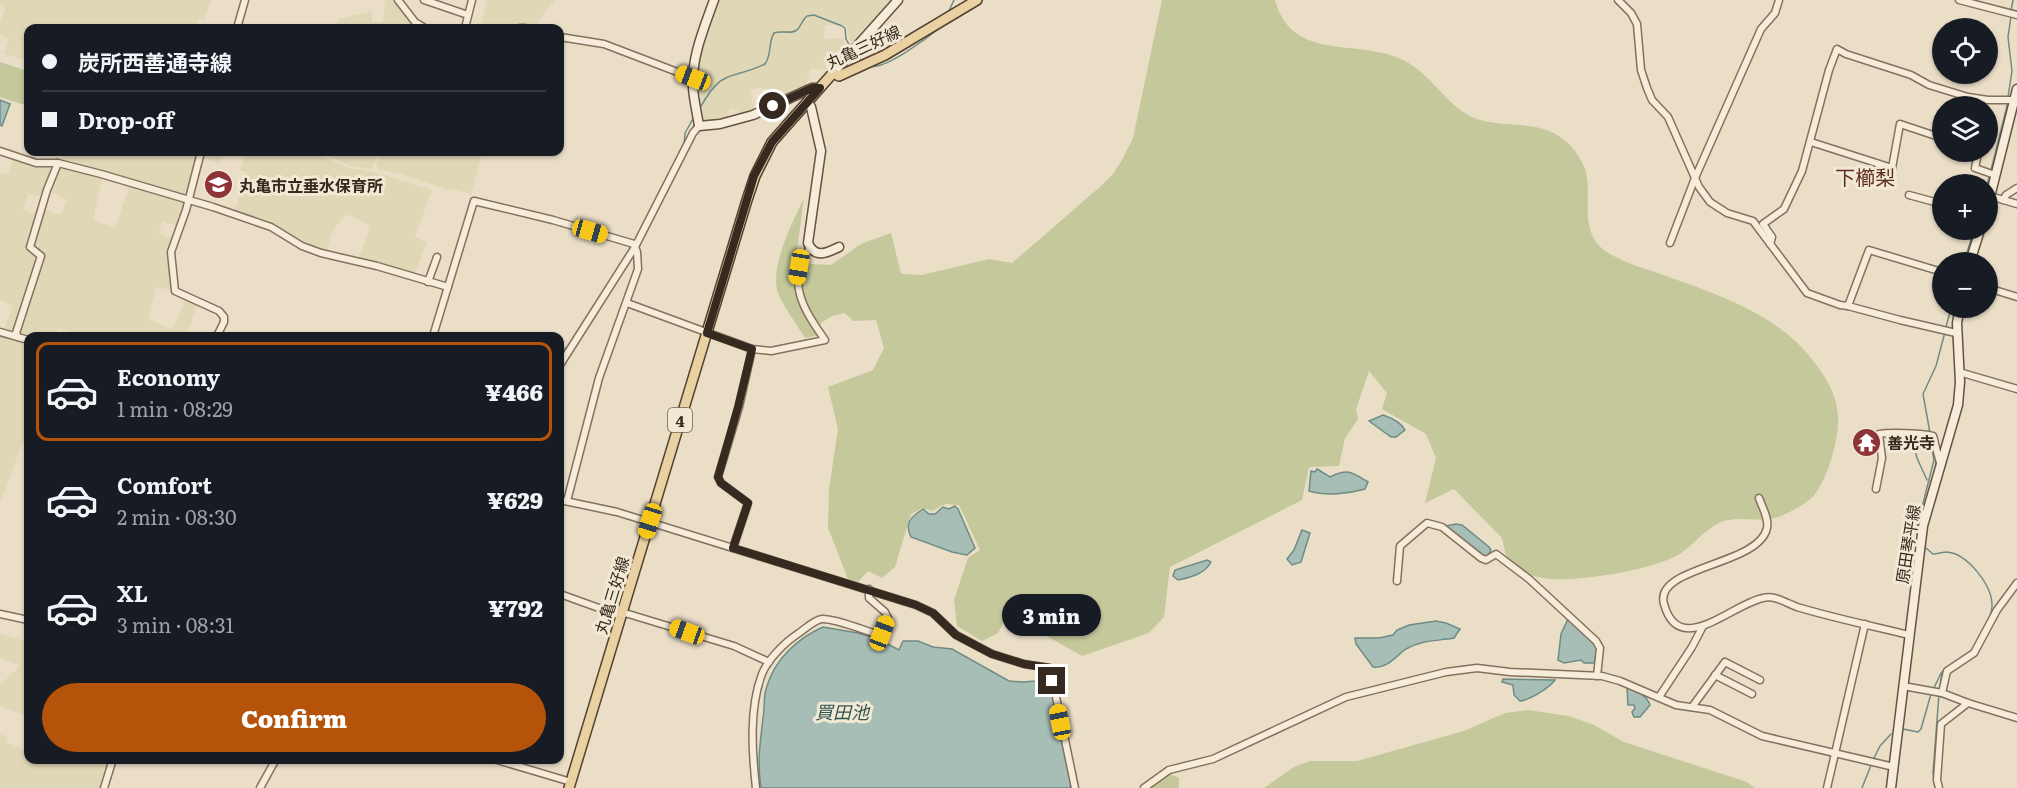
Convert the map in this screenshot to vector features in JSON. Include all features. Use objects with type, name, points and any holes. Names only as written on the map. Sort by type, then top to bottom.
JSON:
[{"type":"main road","points":[[714,0],[701,39],[693,78],[699,126],[744,118],[812,88],[820,88]]},
{"type":"main road","points":[[833,73],[898,0]]},
{"type":"main road","name":"丸亀三好線","points":[[570,785],[754,176],[772,142],[833,73],[839,76],[885,55],[978,0]]},
{"type":"main road","points":[[1992,174],[2014,112],[2010,100],[2017,89]]},
{"type":"main road","points":[[808,102],[821,151],[807,239],[810,248],[825,255],[839,247]]},
{"type":"main road","name":"原田琴平線","points":[[1891,788],[1923,526],[1958,405],[1959,372],[1949,331],[1955,318]]},
{"type":"street","points":[[238,24],[245,0]]},
{"type":"street","points":[[398,0],[418,24]]},
{"type":"street","points":[[424,0],[468,15]]},
{"type":"street","points":[[466,24],[471,0]]},
{"type":"street","points":[[1670,243],[1695,178],[1761,28],[1775,13],[1779,0]]},
{"type":"street","points":[[1959,0],[2013,14]]},
{"type":"street","points":[[1621,1],[1637,24],[1641,70],[1652,100],[1668,117],[1695,178],[1710,202],[1727,213],[1753,221],[1807,292],[1840,305],[1949,331]]},
{"type":"street","points":[[564,38],[604,44],[693,78]]},
{"type":"street","points":[[1770,244],[1772,237],[1763,224],[1784,209],[1802,171],[1829,70],[1837,49],[1911,75],[1929,85],[1948,91],[1988,100],[2010,100]]},
{"type":"street","points":[[1811,142],[1892,168],[1900,124],[1932,135]]},
{"type":"street","points":[[564,359],[634,245],[693,133],[699,126]]},
{"type":"street","points":[[0,151],[36,163],[58,163],[101,174],[213,207],[271,227],[302,246],[321,253],[377,266],[448,287]]},
{"type":"street","points":[[200,156],[186,210],[171,252],[175,291],[219,311],[224,316],[219,332]]},
{"type":"street","points":[[1976,162],[1975,168],[1992,174]]},
{"type":"street","points":[[18,337],[16,333],[41,256],[30,247],[47,190],[58,163]]},
{"type":"street","points":[[2003,200],[2006,195],[2017,188]]},
{"type":"street","points":[[1909,195],[1932,203]]},
{"type":"street","points":[[1998,200],[2017,204]]},
{"type":"street","points":[[434,332],[474,201],[553,220],[634,245]]},
{"type":"street","points":[[567,501],[599,378],[638,269],[634,245]]},
{"type":"street","points":[[627,303],[752,349],[771,351],[825,340],[813,322],[798,287],[799,267],[810,248]]},
{"type":"street","points":[[1848,306],[1869,250],[1932,269]]},
{"type":"street","points":[[428,282],[437,257]]},
{"type":"street","points":[[1998,291],[2017,297]]},
{"type":"street","points":[[0,332],[24,339]]},
{"type":"street","points":[[733,548],[748,503],[721,483],[718,477],[752,349]]},
{"type":"street","points":[[1959,372],[2017,389]]},
{"type":"street","points":[[1876,489],[1882,458],[1879,434],[1886,432],[1929,435],[1940,463]]},
{"type":"street","points":[[1759,498],[1767,527],[1756,545],[1717,564],[1677,578],[1664,592],[1663,603],[1674,623],[1681,628],[1691,629],[1703,626],[1746,603],[1764,597],[1774,597],[1796,606],[1908,635]]},
{"type":"street","points":[[564,501],[650,521],[916,605],[933,613],[956,635],[992,654],[1024,664],[1050,668],[1075,788]]},
{"type":"street","points":[[1397,581],[1400,546],[1427,524],[1437,525],[1481,558],[1486,560],[1496,554],[1529,579],[1596,641],[1600,648],[1596,676]]},
{"type":"street","points":[[1937,692],[1947,671],[1974,653],[1997,610],[2017,583]]},
{"type":"street","points":[[756,788],[752,732],[762,674],[769,662],[795,636],[818,620],[831,620],[880,635],[888,618],[885,612],[869,598],[869,589]]},
{"type":"street","points":[[564,595],[621,616],[625,613],[667,624],[706,639],[734,646],[769,662]]},
{"type":"street","points":[[0,614],[24,619]]},
{"type":"street","points":[[1827,788],[1865,624]]},
{"type":"street","points":[[1659,697],[1703,626]]},
{"type":"street","points":[[1692,707],[1725,662],[1760,680]]},
{"type":"street","points":[[1144,788],[1169,770],[1213,759],[1309,713],[1363,692],[1462,668],[1596,676],[1620,681],[1676,705],[1710,710],[1762,736],[1894,767]]},
{"type":"street","points":[[1715,675],[1752,694]]},
{"type":"street","points":[[1903,686],[1937,692],[2017,718]]},
{"type":"street","points":[[1939,788],[1937,780],[1941,724],[1968,703]]},
{"type":"street","points":[[104,788],[111,764]]},
{"type":"street","points":[[260,788],[273,764]]},
{"type":"street","points":[[509,764],[570,785]]},
{"type":"shaded area","points":[[0,0],[211,0],[204,21],[198,20],[196,24],[24,24],[24,60],[4,54],[9,38],[0,35],[0,24],[5,8],[0,5]]},
{"type":"shaded area","points":[[385,0],[395,0],[415,24],[337,24],[339,19],[372,11],[372,22],[383,22]]},
{"type":"shaded area","points":[[487,0],[555,0],[536,24],[482,24]]},
{"type":"shaded area","points":[[720,0],[894,0],[852,47],[846,25],[825,25],[824,39],[843,38],[846,51],[836,61],[825,63],[826,70],[810,69],[805,91],[782,99],[779,91],[758,88],[750,90],[754,111],[736,117],[738,110],[730,109],[727,119],[702,122],[696,88],[697,72],[705,41]]},
{"type":"shaded area","points":[[14,154],[59,166],[47,197],[28,194],[23,210],[43,217],[46,210],[61,215],[67,200],[51,192],[60,166],[102,178],[93,220],[115,228],[130,185],[182,201],[184,206],[177,226],[163,221],[158,233],[174,239],[172,290],[156,287],[148,319],[173,330],[186,298],[198,303],[187,332],[71,332],[58,328],[56,332],[24,332],[24,336],[4,329],[13,306],[0,300],[0,172],[8,174]]},
{"type":"shaded area","points":[[63,156],[198,156],[185,198],[60,162]]},
{"type":"shaded area","points":[[202,156],[222,156],[219,163]]},
{"type":"shaded area","points":[[245,156],[322,156],[349,168],[375,172],[432,190],[415,237],[427,242],[415,274],[359,260],[370,226],[347,214],[334,228],[326,251],[234,212],[247,173],[240,170]]},
{"type":"shaded area","points":[[328,156],[377,156],[372,169],[351,166]]},
{"type":"shaded area","points":[[380,156],[481,156],[471,194],[453,189],[448,190],[398,173],[379,170],[376,166]]},
{"type":"shaded area","points":[[0,334],[24,342],[24,439],[0,504]]},
{"type":"shaded area","points":[[0,633],[24,641],[24,715],[0,706],[0,685],[20,666],[0,658]]},
{"type":"shaded area","points":[[0,734],[7,737],[6,742],[23,749],[24,746],[24,764],[107,764],[100,788],[0,788]]},
{"type":"green space","points":[[1162,0],[1275,0],[1284,20],[1296,33],[1312,41],[1330,46],[1387,54],[1405,61],[1423,74],[1454,105],[1472,117],[1485,121],[1539,128],[1552,132],[1564,140],[1575,151],[1585,169],[1591,233],[1604,250],[1623,261],[1720,296],[1761,316],[1796,342],[1821,371],[1835,400],[1838,425],[1829,467],[1815,494],[1799,507],[1781,516],[1765,520],[1733,519],[1717,524],[1681,553],[1649,566],[1577,579],[1549,579],[1509,569],[1502,538],[1454,489],[1425,503],[1436,458],[1426,434],[1382,409],[1387,393],[1369,371],[1356,409],[1358,419],[1345,438],[1339,466],[1309,467],[1302,500],[1170,567],[1164,617],[1149,633],[1082,656],[1045,635],[1040,621],[1050,606],[1038,600],[1011,609],[998,633],[982,641],[957,626],[954,600],[968,558],[980,550],[959,505],[945,504],[932,511],[923,508],[911,514],[895,567],[882,578],[868,571],[858,582],[848,579],[828,528],[829,489],[838,429],[828,387],[873,370],[884,348],[876,320],[853,321],[845,313],[832,316],[821,323],[819,335],[805,338],[781,299],[776,283],[779,258],[804,198],[797,250],[811,264],[831,265],[861,244],[891,233],[901,274],[922,275],[989,259],[1012,263],[1101,186],[1122,160],[1133,138]]},
{"type":"green space","points":[[0,62],[24,70],[24,105],[0,97]]},
{"type":"green space","points":[[1528,710],[1568,716],[1594,725],[1624,742],[1747,782],[1755,788],[1264,788],[1294,767],[1310,761],[1357,761],[1464,731],[1505,713]]},
{"type":"green space","points":[[1170,774],[1179,778],[1179,788],[1151,788]]},
{"type":"water","points":[[0,100],[10,104],[2,126],[0,125]]},
{"type":"water","points":[[1383,415],[1396,421],[1405,430],[1396,437],[1391,437],[1369,421]]},
{"type":"water","points":[[1317,469],[1330,477],[1350,472],[1368,482],[1365,489],[1351,492],[1316,493],[1309,491],[1311,471],[1315,472]]},
{"type":"water","points":[[955,506],[975,548],[967,555],[911,537],[908,528],[910,521],[923,509],[929,514],[935,514],[943,507],[949,509]]},
{"type":"water","points":[[1462,525],[1489,547],[1491,550],[1487,557],[1481,556],[1446,526]]},
{"type":"water","points":[[1302,530],[1310,533],[1301,562],[1292,565],[1287,559],[1294,550]]},
{"type":"water","points":[[1207,560],[1211,562],[1197,574],[1178,580],[1173,576],[1175,570]]},
{"type":"water","points":[[1568,619],[1598,646],[1595,663],[1584,663],[1581,660],[1564,663],[1558,660],[1561,634]]},
{"type":"water","points":[[1436,621],[1460,629],[1454,638],[1423,642],[1412,646],[1383,666],[1373,667],[1356,644],[1355,638],[1379,638],[1393,635],[1397,630],[1409,625]]},
{"type":"water","name":"買田池","points":[[823,627],[878,639],[899,650],[903,641],[918,641],[933,647],[952,649],[1009,681],[1036,681],[1050,684],[1071,783],[1070,788],[761,788],[760,745],[767,686],[776,667],[789,650],[796,643]]},
{"type":"water","points":[[1503,679],[1555,680],[1539,693],[1520,701],[1514,695],[1513,685],[1502,682]]},
{"type":"water","points":[[1627,687],[1641,694],[1650,705],[1640,717],[1634,717],[1632,712],[1634,705],[1628,705]]},
{"type":"waterway","points":[[948,13],[954,0]]},
{"type":"waterway","points":[[2011,11],[2013,0]]},
{"type":"waterway","points":[[700,108],[721,81],[765,64],[774,33],[796,31],[807,16],[814,15],[845,28],[846,39],[851,48]]},
{"type":"waterway","points":[[2008,97],[2012,71],[2008,37],[2011,16]]},
{"type":"waterway","points":[[870,66],[877,66],[896,58],[942,26]]},
{"type":"waterway","points":[[856,54],[863,62]]},
{"type":"waterway","points":[[1991,170],[2008,102]]},
{"type":"waterway","points":[[684,146],[685,133],[694,117]]},
{"type":"waterway","points":[[1967,252],[1971,240]]},
{"type":"waterway","points":[[1946,327],[1948,318]]},
{"type":"waterway","points":[[1930,433],[1923,394],[1936,366],[1945,332]]},
{"type":"waterway","points":[[564,349],[569,347]]},
{"type":"waterway","points":[[1917,527],[1934,460],[1930,438]]},
{"type":"waterway","points":[[1912,439],[1917,458],[1927,480]]},
{"type":"waterway","points":[[1926,548],[1933,554],[1947,552],[1963,558],[1984,581],[1991,599],[1992,610],[1981,633]]},
{"type":"waterway","points":[[1940,687],[1942,672],[1945,669]]},
{"type":"waterway","points":[[1933,690],[1941,673]]},
{"type":"waterway","points":[[1903,729],[1918,732],[1921,729],[1931,694]]},
{"type":"waterway","points":[[1935,788],[1933,773],[1939,694]]},
{"type":"waterway","points":[[1873,760],[1880,746],[1891,734]]},
{"type":"waterway","points":[[1862,788],[1871,765]]},
{"type":"place","name":"丸亀市立垂水保育所","points":[[218,185]]},
{"type":"place","name":"善光寺","points":[[1866,442]]},
{"type":"district","name":"下櫛梨","points":[[1865,176]]},
{"type":"route","points":[[773,106],[812,88],[820,88],[780,131],[754,176],[707,333],[752,349],[718,477],[721,483],[748,503],[733,548],[916,605],[933,613],[956,635],[992,654],[1024,664],[1050,668],[1052,681]]}]
